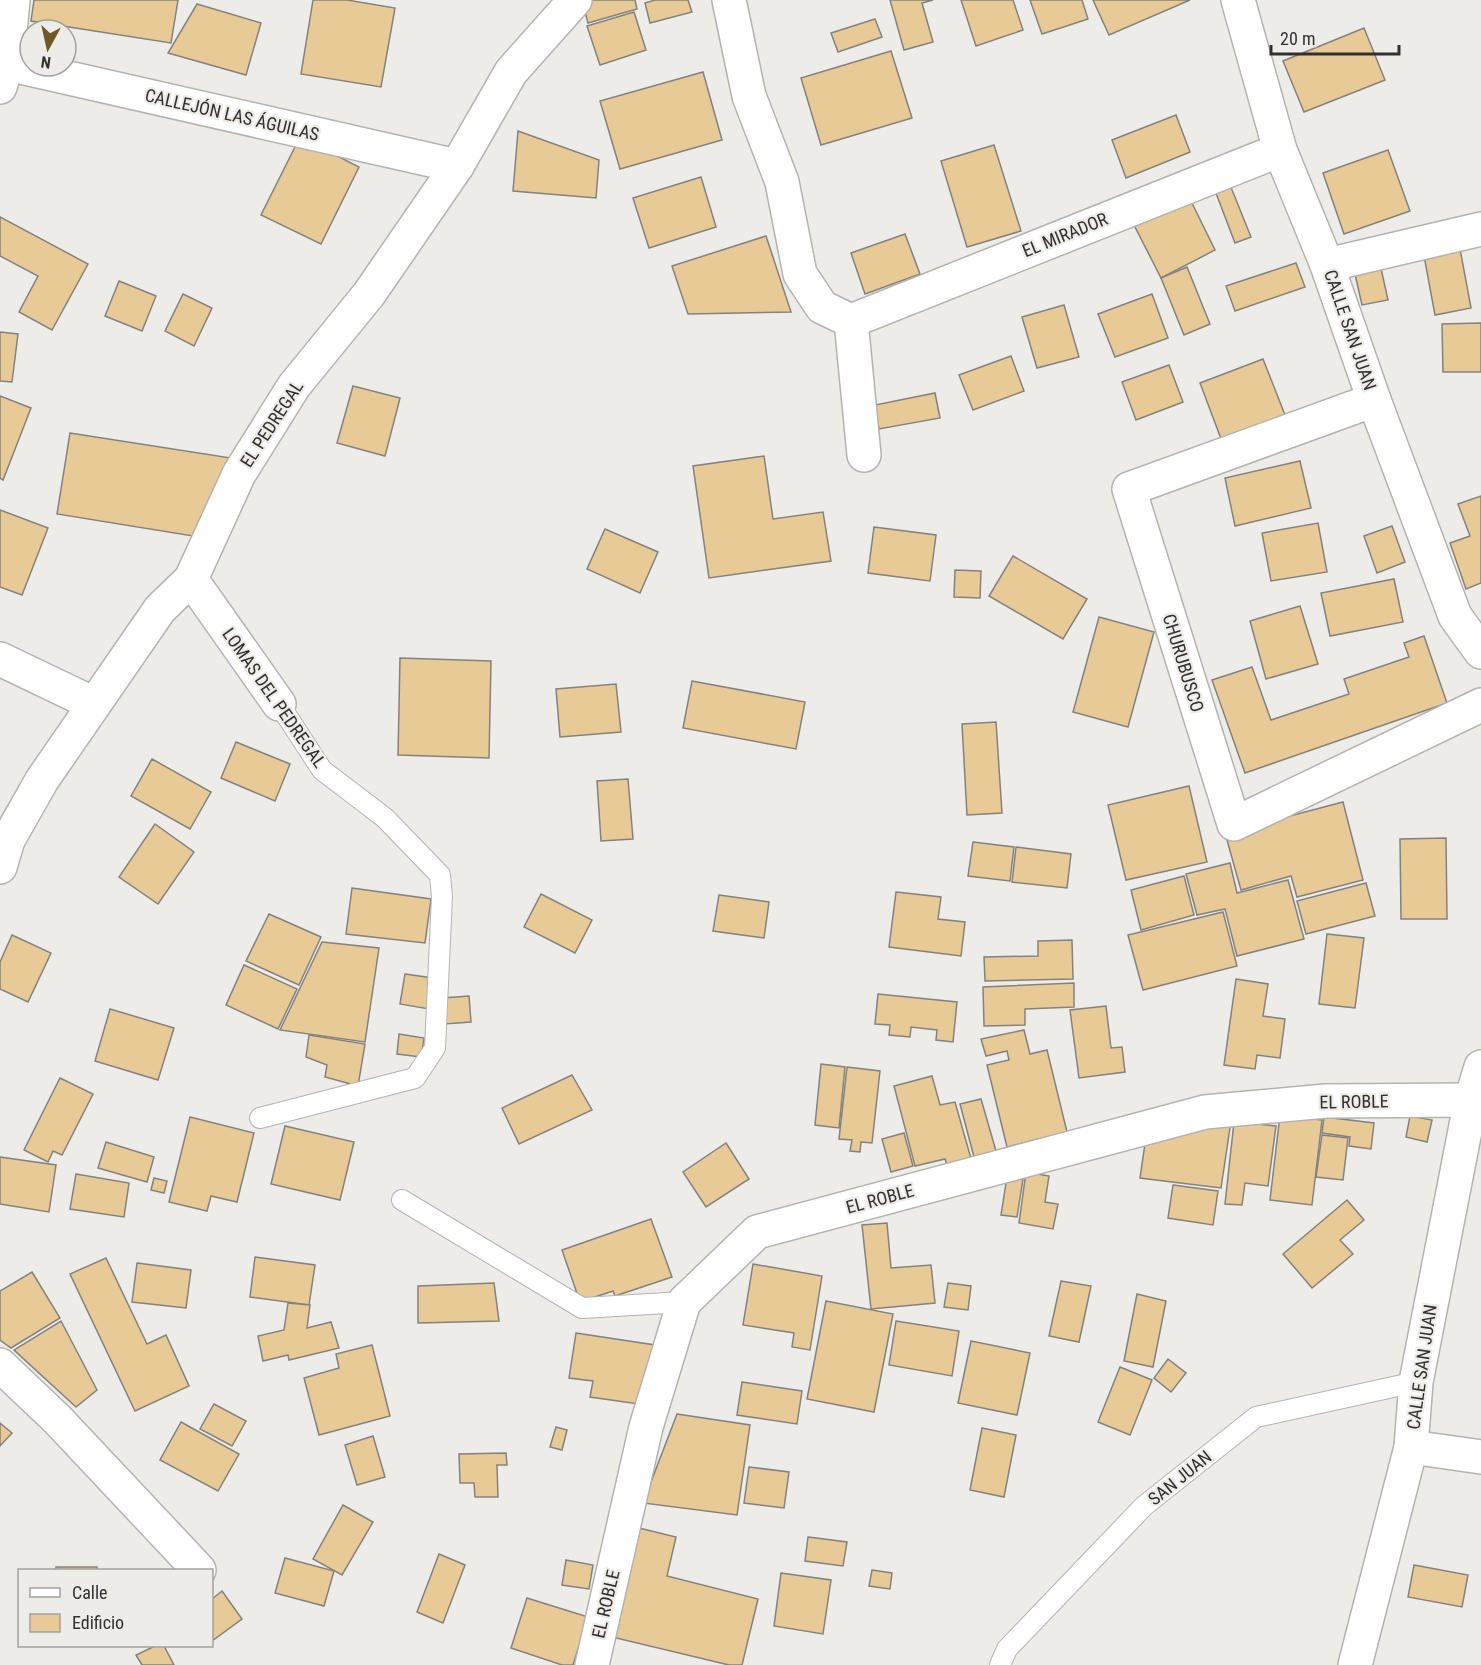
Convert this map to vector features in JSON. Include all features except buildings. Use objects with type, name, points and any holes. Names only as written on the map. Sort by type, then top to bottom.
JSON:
[{"type":"street","points":[[3,76],[13,0]]},
{"type":"street","name":"EL PEDREGAL","points":[[0,867],[9,840],[42,780],[160,609],[191,579],[239,474],[294,386],[369,294],[457,166],[511,72],[575,0]]},
{"type":"street","points":[[729,0],[749,96],[782,182],[800,274],[822,307],[851,321],[864,455]]},
{"type":"street","name":"CALLE SAN JUAN","points":[[1238,0],[1280,150],[1327,266],[1374,400],[1455,616],[1481,652]]},
{"type":"street","name":"CALLEJÓN LAS ÁGUILAS","points":[[3,76],[457,166]]},
{"type":"street","name":"EL MIRADOR","points":[[851,321],[1280,150]]},
{"type":"street","points":[[1327,266],[1481,230]]},
{"type":"street","name":"CHURUBUSCO","points":[[1374,400],[1129,489],[1234,824],[1481,705]]},
{"type":"street","name":"LOMAS DEL PEDREGAL","points":[[191,579],[279,704]]},
{"type":"street","points":[[0,659],[94,704]]},
{"type":"street","name":"CALLE SAN JUAN","points":[[1355,1665],[1411,1447],[1416,1382],[1471,1100],[1481,1067]]},
{"type":"street","name":"EL ROBLE","points":[[592,1665],[646,1427],[684,1302],[757,1232],[1205,1112],[1326,1101],[1471,1100]]},
{"type":"street","points":[[0,1365],[57,1419],[198,1569]]},
{"type":"street","points":[[1411,1447],[1481,1457]]},
{"type":"lane","name":"LOMAS DEL PEDREGAL","points":[[260,1118],[415,1078],[435,1048],[439,963],[440,875],[385,818],[322,770],[279,704]]},
{"type":"lane","points":[[402,1200],[582,1308],[684,1302]]},
{"type":"lane","name":"SAN JUAN","points":[[1000,1665],[1007,1649],[1144,1506],[1256,1417],[1416,1382]]}]
